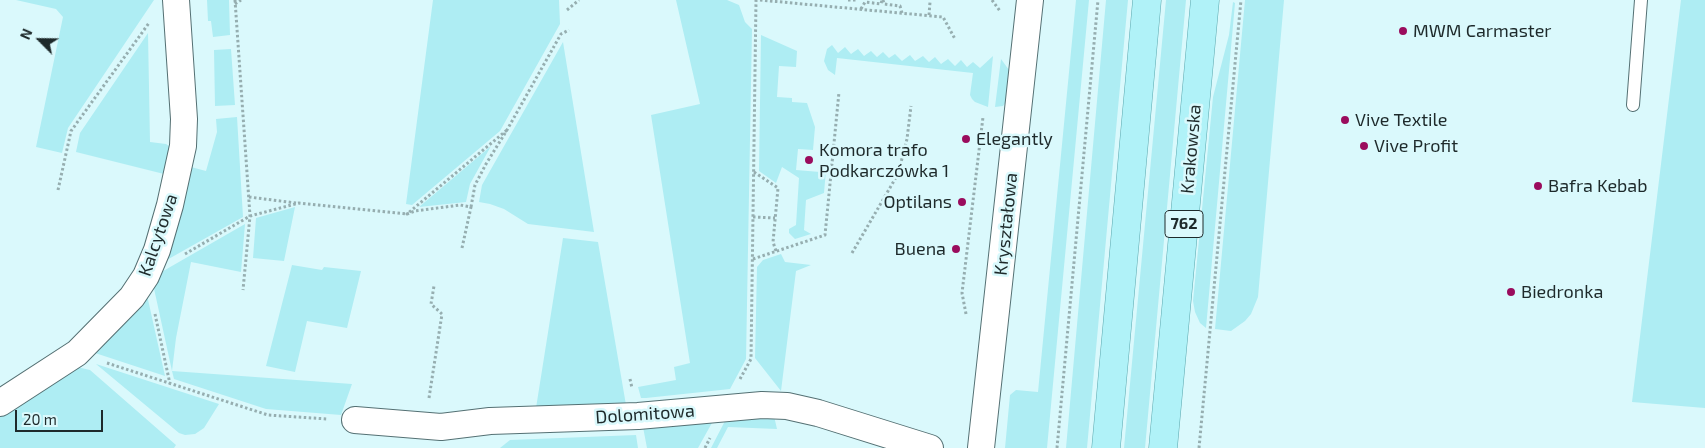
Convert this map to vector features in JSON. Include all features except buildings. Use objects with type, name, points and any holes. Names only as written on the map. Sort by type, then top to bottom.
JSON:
[{"type":"main road","points":[[1106,448],[1147,0]]},
{"type":"main road","name":"Krakowska","points":[[1163,448],[1204,0]]},
{"type":"street","name":"Kalcytowa","points":[[0,404],[77,353],[132,297],[146,276],[157,250],[170,204],[182,146],[184,119],[176,0]]},
{"type":"street","name":"Kryształowa","points":[[981,448],[1030,0]]},
{"type":"street","name":"Dolomitowa","points":[[355,420],[441,427],[490,421],[638,416],[762,405],[787,406],[818,413],[930,448]]},
{"type":"lane","points":[[1633,105],[1642,0]]},
{"type":"path","points":[[241,0],[235,2],[250,216],[243,290]]},
{"type":"path","points":[[567,10],[579,0]]},
{"type":"path","points":[[705,448],[751,359],[758,0],[821,2],[834,6],[943,17],[955,39]]},
{"type":"path","points":[[804,0],[808,3]]},
{"type":"path","points":[[834,6],[839,0]]},
{"type":"path","points":[[848,0],[856,0]]},
{"type":"path","points":[[862,9],[865,2],[881,4],[883,0],[884,4],[900,6],[902,13]]},
{"type":"path","points":[[992,0],[1002,13]]},
{"type":"path","points":[[1057,448],[1098,0]]},
{"type":"path","points":[[1199,448],[1240,0]]},
{"type":"path","points":[[929,15],[930,2]]},
{"type":"path","points":[[58,190],[71,131],[155,15]]},
{"type":"path","points":[[462,248],[475,185],[561,34],[569,30]]},
{"type":"path","points":[[753,259],[825,235],[839,92]]},
{"type":"path","points":[[852,253],[898,174],[907,140],[911,106]]},
{"type":"path","points":[[966,313],[962,294],[983,117]]},
{"type":"path","points":[[407,214],[507,130]]},
{"type":"path","points":[[754,172],[778,188],[774,242],[776,251]]},
{"type":"path","points":[[249,196],[407,214],[415,211],[460,205],[471,208]]},
{"type":"path","points":[[284,201],[284,207]]},
{"type":"path","points":[[170,384],[146,276],[250,216],[299,203]]},
{"type":"path","points":[[753,217],[775,218]]},
{"type":"path","points":[[425,426],[442,314],[431,304],[434,286]]},
{"type":"path","points":[[77,353],[268,415],[355,420]]},
{"type":"shaded area","points":[[16,0],[154,0],[68,128],[62,153],[36,147],[63,17],[56,9]]},
{"type":"shaded area","points":[[207,0],[229,0],[230,35],[213,37],[211,21],[208,21]]},
{"type":"shaded area","points":[[433,0],[559,0],[560,24],[500,131],[412,205],[406,204]]},
{"type":"shaded area","points":[[676,0],[727,0],[739,5],[745,22],[752,29],[746,359],[730,389],[641,398],[638,387],[676,380],[674,367],[690,363],[651,115],[700,104]]},
{"type":"shaded area","points":[[1076,0],[1089,0],[1047,448],[1005,448],[1010,395],[1016,390],[1038,392]]},
{"type":"shaded area","points":[[1106,0],[1128,0],[1087,448],[1066,448]]},
{"type":"shaded area","points":[[1166,0],[1186,0],[1145,448],[1124,448]]},
{"type":"shaded area","points":[[1245,0],[1284,0],[1258,297],[1251,314],[1231,331],[1215,329]]},
{"type":"shaded area","points":[[1681,0],[1705,0],[1705,408],[1632,402]]},
{"type":"shaded area","points":[[1233,2],[1235,3],[1206,328],[1200,323],[1193,301],[1213,97],[1229,35]]},
{"type":"shaded area","points":[[148,33],[150,142],[166,144],[175,150],[168,175],[76,152],[80,133]]},
{"type":"shaded area","points":[[761,35],[797,51],[796,67],[779,66],[777,97],[792,98],[792,102],[807,103],[815,127],[813,150],[798,149],[796,170],[820,172],[821,170],[826,170],[824,193],[806,200],[804,230],[811,234],[795,239],[789,233],[789,229],[796,225],[799,178],[782,167],[776,183],[759,171]]},
{"type":"shaded area","points":[[563,42],[594,232],[528,224],[504,209],[479,202],[482,185]]},
{"type":"shaded area","points":[[832,45],[838,53],[845,47],[851,54],[858,49],[864,56],[871,51],[877,57],[883,52],[889,58],[895,54],[902,61],[910,55],[915,61],[923,56],[929,62],[935,57],[941,64],[948,59],[955,66],[961,60],[967,67],[973,62],[980,68],[993,56],[988,107],[975,102],[970,95],[973,73],[837,58],[835,75],[828,70],[824,61],[827,49]]},
{"type":"shaded area","points":[[231,49],[235,105],[215,106],[214,50]]},
{"type":"shaded area","points":[[1001,59],[1009,70],[1006,102],[1003,106],[995,107]]},
{"type":"shaded area","points":[[237,117],[243,217],[165,261],[191,167],[206,171],[217,132],[216,119]]},
{"type":"shaded area","points":[[491,146],[470,184],[466,202],[419,207]]},
{"type":"shaded area","points":[[295,207],[284,261],[253,258],[256,218]]},
{"type":"shaded area","points":[[245,224],[241,272],[191,262],[176,338],[172,371],[153,284],[158,274]]},
{"type":"shaded area","points":[[563,238],[598,242],[626,405],[536,408]]},
{"type":"shaded area","points":[[781,254],[785,262],[811,265],[796,271],[781,391],[755,358],[757,267],[763,260]]},
{"type":"shaded area","points":[[292,265],[322,270],[324,267],[361,271],[347,328],[307,321],[295,372],[266,366]]},
{"type":"shaded area","points":[[147,295],[165,376],[92,352]]},
{"type":"shaded area","points":[[96,364],[219,404],[204,428],[195,434],[185,435],[179,433]]},
{"type":"shaded area","points":[[73,366],[90,370],[176,445],[174,448],[0,448],[0,412]]},
{"type":"shaded area","points":[[172,371],[352,384],[341,415],[266,409],[174,379]]},
{"type":"shaded area","points":[[774,416],[777,429],[728,427],[717,448],[711,448],[726,419]]},
{"type":"shaded area","points":[[713,421],[698,448],[647,448],[643,427]]},
{"type":"shaded area","points":[[636,435],[638,448],[500,448],[510,440]]},
{"type":"place","name":"MWM Carmaster","points":[[1403,31]]},
{"type":"place","name":"Vive Textile","points":[[1345,120]]},
{"type":"place","name":"Elegantly","points":[[966,139]]},
{"type":"place","name":"Vive Profit","points":[[1364,146]]},
{"type":"place","name":"Komora trafo Podkarczówka 1","points":[[809,160]]},
{"type":"place","name":"Bafra Kebab","points":[[1538,186]]},
{"type":"place","name":"Optilans","points":[[962,202]]},
{"type":"place","name":"Buena","points":[[956,249]]},
{"type":"place","name":"Biedronka","points":[[1511,292]]}]
